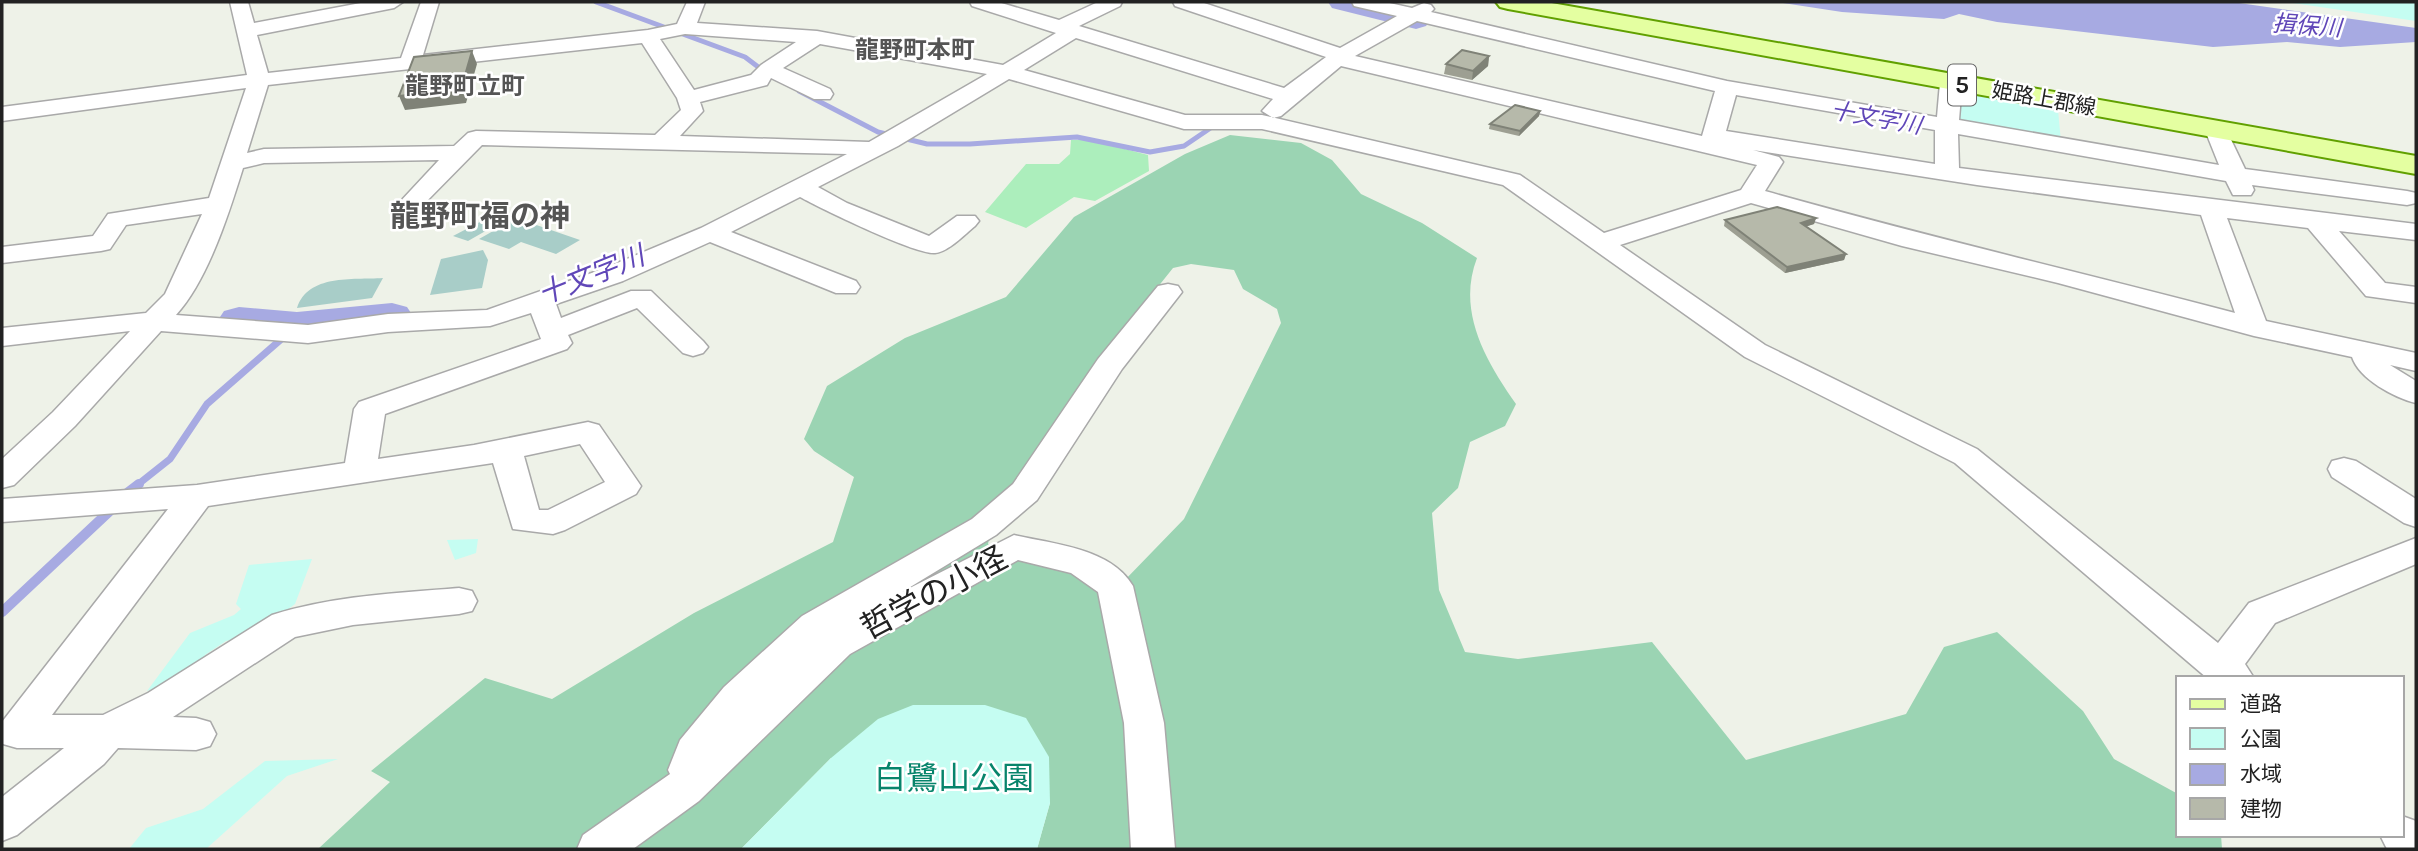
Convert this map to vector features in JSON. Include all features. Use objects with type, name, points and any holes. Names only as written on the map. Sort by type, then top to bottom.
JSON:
[{"type":"main road","name":"姫路上郡線","points":[[1508,2],[2416,165]]},
{"type":"street","points":[[2,477],[64,419],[177,298],[219,204],[259,80],[239,2]]},
{"type":"street","points":[[245,31],[394,2]]},
{"type":"street","points":[[410,63],[430,2]]},
{"type":"street","points":[[685,28],[696,2]]},
{"type":"street","points":[[979,2],[1287,96]]},
{"type":"street","points":[[2,337],[162,317],[308,334],[388,323],[490,318],[541,302],[710,233],[873,150],[1009,72],[1066,30],[1113,2]]},
{"type":"street","points":[[1182,2],[1325,48],[1341,58],[1713,141],[2256,215],[2416,232]]},
{"type":"street","points":[[1361,2],[1409,17],[1727,87],[1948,131],[2237,180],[2407,198]]},
{"type":"street","points":[[1262,122],[1287,96],[1341,58],[1438,2]]},
{"type":"street","points":[[2,114],[259,80],[649,36],[685,28],[817,37],[1009,72],[1184,122],[1262,122],[1511,180],[1755,351],[1966,456],[2228,672],[2262,613],[2416,550]]},
{"type":"street","points":[[649,36],[690,104]]},
{"type":"street","points":[[659,144],[690,104],[759,80],[768,69],[817,37]]},
{"type":"street","points":[[768,69],[822,94]]},
{"type":"street","points":[[1948,173],[1945,149],[1951,83]]},
{"type":"street","points":[[1713,141],[1727,87]]},
{"type":"street","points":[[690,104],[751,97]]},
{"type":"street","points":[[2216,130],[2237,180],[2256,215]]},
{"type":"street","points":[[410,204],[476,138],[857,147],[873,150]]},
{"type":"street","points":[[1713,141],[1770,162],[1750,195]]},
{"type":"street","points":[[232,163],[264,156],[460,153]]},
{"type":"street","points":[[800,187],[838,208],[932,246],[966,222]]},
{"type":"street","points":[[1599,243],[1750,195],[1910,240],[2064,276],[2254,327],[2416,362]]},
{"type":"street","points":[[2,255],[102,243],[117,219],[219,204]]},
{"type":"street","points":[[2211,209],[2254,327]]},
{"type":"street","points":[[2316,221],[2376,290],[2416,295]]},
{"type":"street","points":[[710,233],[846,287]]},
{"type":"street","points":[[684,788],[695,752],[738,698],[815,626],[984,527],[1025,492],[1057,448],[1109,365],[1168,292]]},
{"type":"street","points":[[553,331],[641,297],[693,347]]},
{"type":"street","points":[[360,472],[370,409],[556,343],[541,302]]},
{"type":"street","points":[[2365,350],[2370,366],[2416,394]]},
{"type":"street","points":[[2,510],[197,496],[413,467],[506,451]]},
{"type":"street","points":[[2344,469],[2416,515]]},
{"type":"street","points":[[196,734],[17,732],[197,496]]},
{"type":"street","name":"哲学の小径","points":[[598,849],[684,788],[837,644],[1014,547],[1082,563],[1115,586],[1144,723],[1153,849]]},
{"type":"street","points":[[2,822],[89,752],[108,731],[162,704],[285,625],[353,611],[458,601]]},
{"type":"green space","points":[[2286,2],[2416,2],[2416,21]]},
{"type":"green space","points":[[1960,93],[2058,110],[2061,142],[1960,125]]},
{"type":"green space","points":[[1230,135],[1301,143],[1332,160],[1361,194],[1422,223],[1477,258],[1470,296],[1477,334],[1494,370],[1516,404],[1505,426],[1470,442],[1458,488],[1432,513],[1439,590],[1465,652],[1518,659],[1652,642],[1746,760],[1906,714],[1944,647],[1997,632],[2083,711],[2114,759],[2176,793],[2176,837],[2221,837],[2222,849],[1037,849],[1050,803],[831,758],[741,849],[318,849],[390,782],[371,771],[485,678],[552,699],[694,613],[833,542],[854,477],[814,451],[804,439],[827,386],[905,338],[1006,297],[1074,217],[1185,154]],"holes":[[[1191,264],[1234,270],[1243,289],[1277,309],[1281,323],[1184,519],[1123,582],[1111,569],[1049,568],[988,544],[992,525],[1173,268]]]},
{"type":"green space","points":[[1071,140],[1090,140],[1148,155],[1149,171],[1095,201],[1074,197],[1026,228],[985,212],[1026,164],[1059,164],[1070,154]]},
{"type":"green space","points":[[478,539],[476,553],[455,560],[447,540]]},
{"type":"green space","points":[[312,559],[295,604],[256,634],[226,641],[205,655],[200,672],[147,691],[190,633],[234,615],[241,609],[236,604],[249,565]]},
{"type":"green space","name":"白鷺山公園","points":[[913,705],[985,705],[1026,718],[1049,757],[1050,803],[1037,849],[741,849],[831,758],[878,719]]},
{"type":"green space","points":[[338,759],[287,776],[206,849],[129,849],[146,828],[203,809],[265,761]]},
{"type":"shaded area","points":[[497,213],[510,217],[468,241],[453,236]]},
{"type":"shaded area","points":[[516,218],[580,240],[556,254],[521,242],[509,249],[479,239]]},
{"type":"shaded area","points":[[483,250],[488,260],[482,288],[430,295],[441,259]]},
{"type":"shaded area","points":[[383,278],[372,298],[297,308],[311,289],[321,284],[345,279]]},
{"type":"water","name":"揖保川","points":[[1776,2],[2232,2],[2416,28],[2416,42],[2340,47],[2287,42],[2213,47],[1997,22],[1959,14],[1944,19],[1842,12]]},
{"type":"building","points":[[1462,50],[1489,56],[1473,71],[1446,64]]},
{"type":"building","points":[[472,51],[461,89],[399,96],[414,57]]},
{"type":"building","points":[[1515,105],[1540,111],[1520,131],[1490,124]]},
{"type":"building","points":[[1777,207],[1816,218],[1801,223],[1846,254],[1787,267],[1725,220]]},
{"type":"waterway","points":[[596,2],[745,57],[766,73]]},
{"type":"waterway","name":"十文字川","points":[[1342,2],[1416,20]]},
{"type":"waterway","points":[[799,91],[878,132],[927,144],[1077,137],[1150,152],[1184,146],[1212,127],[1220,127]]},
{"type":"waterway","name":"十文字川","points":[[239,320],[297,325],[392,316]]},
{"type":"waterway","points":[[136,486],[170,459],[207,404],[286,335]]},
{"type":"waterway","points":[[122,497],[139,484]]},
{"type":"waterway","points":[[2,612],[114,507]]},
{"type":"district","name":"龍野町本町","points":[[915,50]]},
{"type":"district","name":"龍野町立町","points":[[465,86]]},
{"type":"district","name":"龍野町福の神","points":[[480,216]]}]
